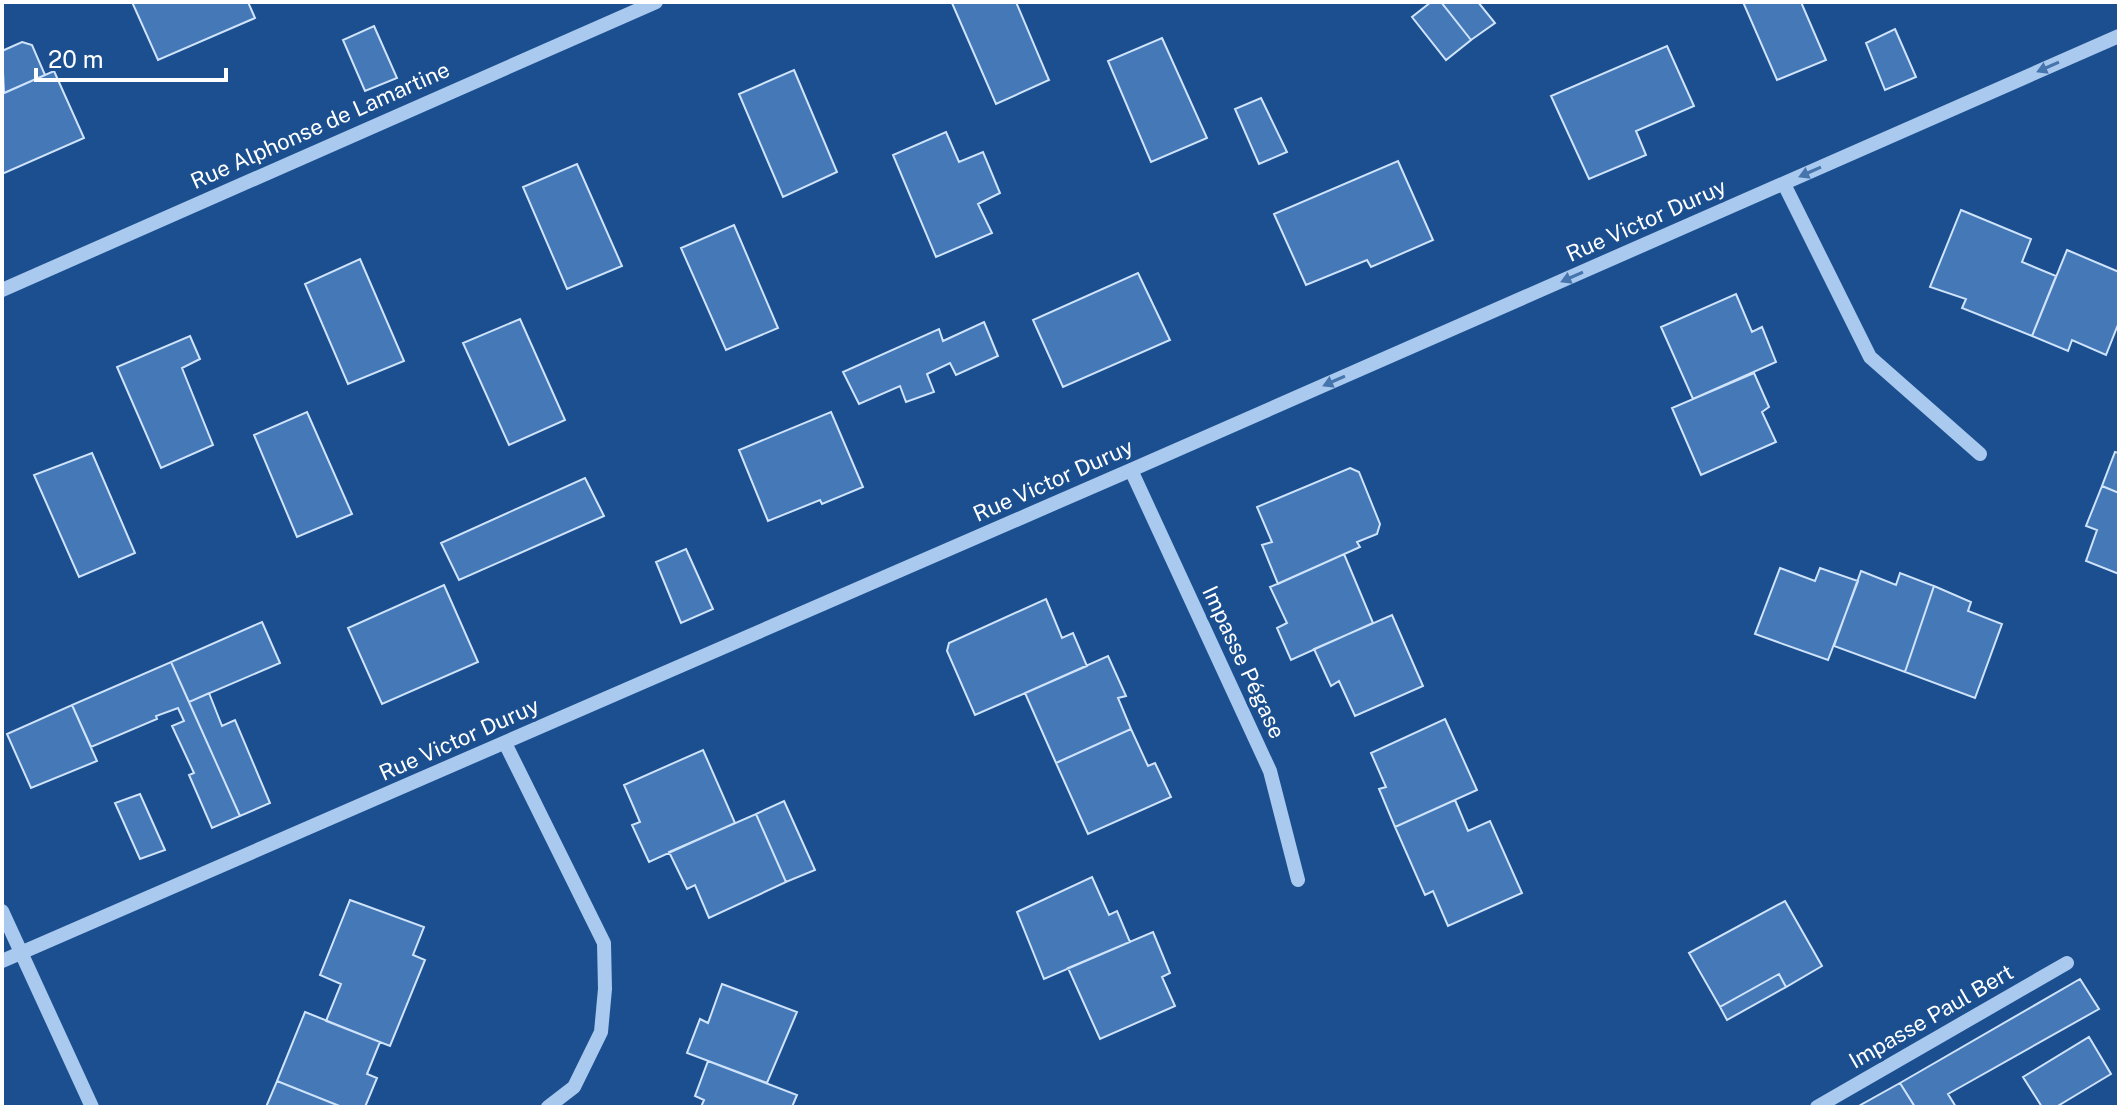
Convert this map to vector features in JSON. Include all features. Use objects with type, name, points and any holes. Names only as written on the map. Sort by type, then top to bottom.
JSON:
[{"type":"street","name":"Rue Alphonse de Lamartine","points":[[2,290],[656,2]]},
{"type":"street","name":"Rue Victor Duruy","points":[[2,961],[2119,36]]},
{"type":"street","points":[[1784,184],[1870,357],[1980,454]]},
{"type":"street","name":"Impasse Pégase","points":[[1131,470],[1270,771],[1298,880]]},
{"type":"street","points":[[505,743],[604,943],[605,989],[601,1032],[574,1087],[548,1107]]},
{"type":"street","points":[[2,911],[92,1107]]},
{"type":"street","name":"Impasse Paul Bert","points":[[1817,1107],[2067,963]]},
{"type":"building","points":[[132,2],[248,2],[255,18],[158,60]]},
{"type":"building","points":[[1016,2],[1049,80],[996,104],[952,3]]},
{"type":"building","points":[[1431,2],[1441,2],[1471,40],[1446,60],[1412,17]]},
{"type":"building","points":[[1441,2],[1478,2],[1495,23],[1471,40]]},
{"type":"building","points":[[1743,2],[1801,2],[1826,60],[1777,80]]},
{"type":"building","points":[[374,26],[397,78],[365,91],[343,40]]},
{"type":"building","points":[[1895,29],[1916,77],[1885,90],[1866,43]]},
{"type":"building","points":[[1162,38],[1207,138],[1151,162],[1108,61]]},
{"type":"building","points":[[22,42],[32,45],[45,75],[4,93],[2,51]]},
{"type":"building","points":[[1667,46],[1694,106],[1636,131],[1646,155],[1589,179],[1551,96]]},
{"type":"building","points":[[794,70],[837,172],[783,197],[739,94]]},
{"type":"building","points":[[54,71],[84,138],[2,174],[2,94]]},
{"type":"building","points":[[1261,98],[1287,152],[1259,164],[1235,109]]},
{"type":"building","points":[[946,132],[959,162],[983,152],[1000,193],[978,204],[992,233],[936,257],[893,155]]},
{"type":"building","points":[[1398,161],[1433,240],[1371,267],[1367,260],[1306,285],[1274,214]]},
{"type":"building","points":[[577,164],[622,266],[567,289],[523,187]]},
{"type":"building","points":[[1961,210],[2031,239],[2022,262],[2056,276],[2032,336],[1962,308],[1966,299],[1930,287]]},
{"type":"building","points":[[734,225],[778,328],[726,350],[681,248]]},
{"type":"building","points":[[2067,250],[2119,272],[2119,322],[2106,355],[2072,340],[2068,351],[2032,336]]},
{"type":"building","points":[[360,259],[404,361],[348,384],[305,284]]},
{"type":"building","points":[[1138,273],[1170,340],[1063,387],[1033,320]]},
{"type":"building","points":[[1736,294],[1752,332],[1762,327],[1776,362],[1693,399],[1661,327]]},
{"type":"building","points":[[520,319],[565,420],[509,445],[463,343]]},
{"type":"building","points":[[984,322],[998,356],[956,375],[950,363],[927,374],[934,392],[906,402],[900,386],[859,404],[843,372],[939,329],[943,341]]},
{"type":"building","points":[[190,336],[200,359],[182,368],[213,445],[161,468],[117,367]]},
{"type":"building","points":[[1754,373],[1769,407],[1762,412],[1776,442],[1701,475],[1672,408]]},
{"type":"building","points":[[307,412],[352,514],[297,537],[254,435]]},
{"type":"building","points":[[831,412],[863,487],[768,521],[739,450]]},
{"type":"building","points":[[2115,452],[2119,453],[2119,493],[2102,486]]},
{"type":"building","points":[[92,453],[135,553],[79,577],[34,475]]},
{"type":"building","points":[[1350,468],[1359,472],[1380,524],[1377,534],[1357,542],[1360,547],[1278,584],[1262,545],[1272,542],[1257,507]]},
{"type":"building","points":[[585,478],[604,516],[459,580],[441,543]]},
{"type":"building","points":[[2102,486],[2119,493],[2119,574],[2086,561],[2097,530],[2086,526]]},
{"type":"building","points":[[686,549],[713,609],[681,623],[656,562]]},
{"type":"building","points":[[1344,554],[1373,623],[1291,660],[1277,628],[1287,623],[1270,587]]},
{"type":"building","points":[[1780,568],[1815,581],[1820,568],[1858,581],[1828,660],[1755,634]]},
{"type":"building","points":[[1861,571],[1896,585],[1900,573],[1934,586],[1905,672],[1834,646]]},
{"type":"building","points":[[444,585],[478,662],[382,704],[348,628]]},
{"type":"building","points":[[1934,586],[1971,602],[1968,611],[2002,624],[1975,698],[1905,672]]},
{"type":"building","points":[[1046,599],[1062,638],[1073,633],[1087,666],[975,715],[947,651],[949,643]]},
{"type":"building","points":[[1392,615],[1423,686],[1355,716],[1339,681],[1331,686],[1314,649]]},
{"type":"building","points":[[262,622],[280,663],[189,702],[171,662]]},
{"type":"building","points":[[1108,656],[1126,696],[1118,698],[1131,729],[1056,763],[1025,693]]},
{"type":"building","points":[[171,662],[240,816],[212,828],[189,775],[194,773],[172,726],[184,721],[178,708],[91,747],[72,705]]},
{"type":"building","points":[[209,693],[222,726],[235,720],[270,803],[240,816],[189,702]]},
{"type":"building","points":[[72,705],[97,761],[31,788],[7,734]]},
{"type":"building","points":[[1445,719],[1477,790],[1395,827],[1379,789],[1386,787],[1371,753]]},
{"type":"building","points":[[1131,729],[1148,766],[1155,763],[1171,797],[1088,834],[1056,763]]},
{"type":"building","points":[[703,750],[735,823],[649,862],[632,825],[640,822],[624,785]]},
{"type":"building","points":[[140,794],[165,850],[140,859],[115,803]]},
{"type":"building","points":[[1455,800],[1468,831],[1490,821],[1522,893],[1448,926],[1433,891],[1425,895],[1395,827]]},
{"type":"building","points":[[784,801],[815,870],[786,882],[756,814]]},
{"type":"building","points":[[756,814],[786,882],[709,918],[695,885],[687,889],[669,852]]},
{"type":"building","points":[[1092,877],[1109,915],[1117,911],[1130,942],[1044,979],[1017,912]]},
{"type":"building","points":[[350,900],[424,927],[413,955],[425,960],[390,1046],[326,1021],[341,984],[320,975]]},
{"type":"building","points":[[1785,901],[1822,966],[1786,987],[1779,974],[1720,1007],[1689,953]]},
{"type":"building","points":[[1153,932],[1170,973],[1162,977],[1175,1006],[1100,1039],[1068,968]]},
{"type":"building","points":[[1779,974],[1786,987],[1727,1020],[1720,1007]]},
{"type":"building","points":[[2080,979],[2099,1009],[1948,1094],[1956,1107],[1915,1107],[1900,1083]]},
{"type":"building","points":[[722,984],[797,1012],[767,1083],[687,1053],[700,1019],[708,1023]]},
{"type":"building","points":[[305,1012],[380,1042],[367,1074],[377,1078],[365,1107],[342,1107],[277,1081]]},
{"type":"building","points":[[2089,1037],[2111,1074],[2056,1107],[2042,1107],[2023,1077]]},
{"type":"building","points":[[708,1061],[797,1095],[792,1107],[701,1107],[704,1100],[695,1096]]},
{"type":"building","points":[[277,1081],[342,1107],[266,1107]]},
{"type":"building","points":[[1900,1083],[1915,1107],[1857,1107]]}]
